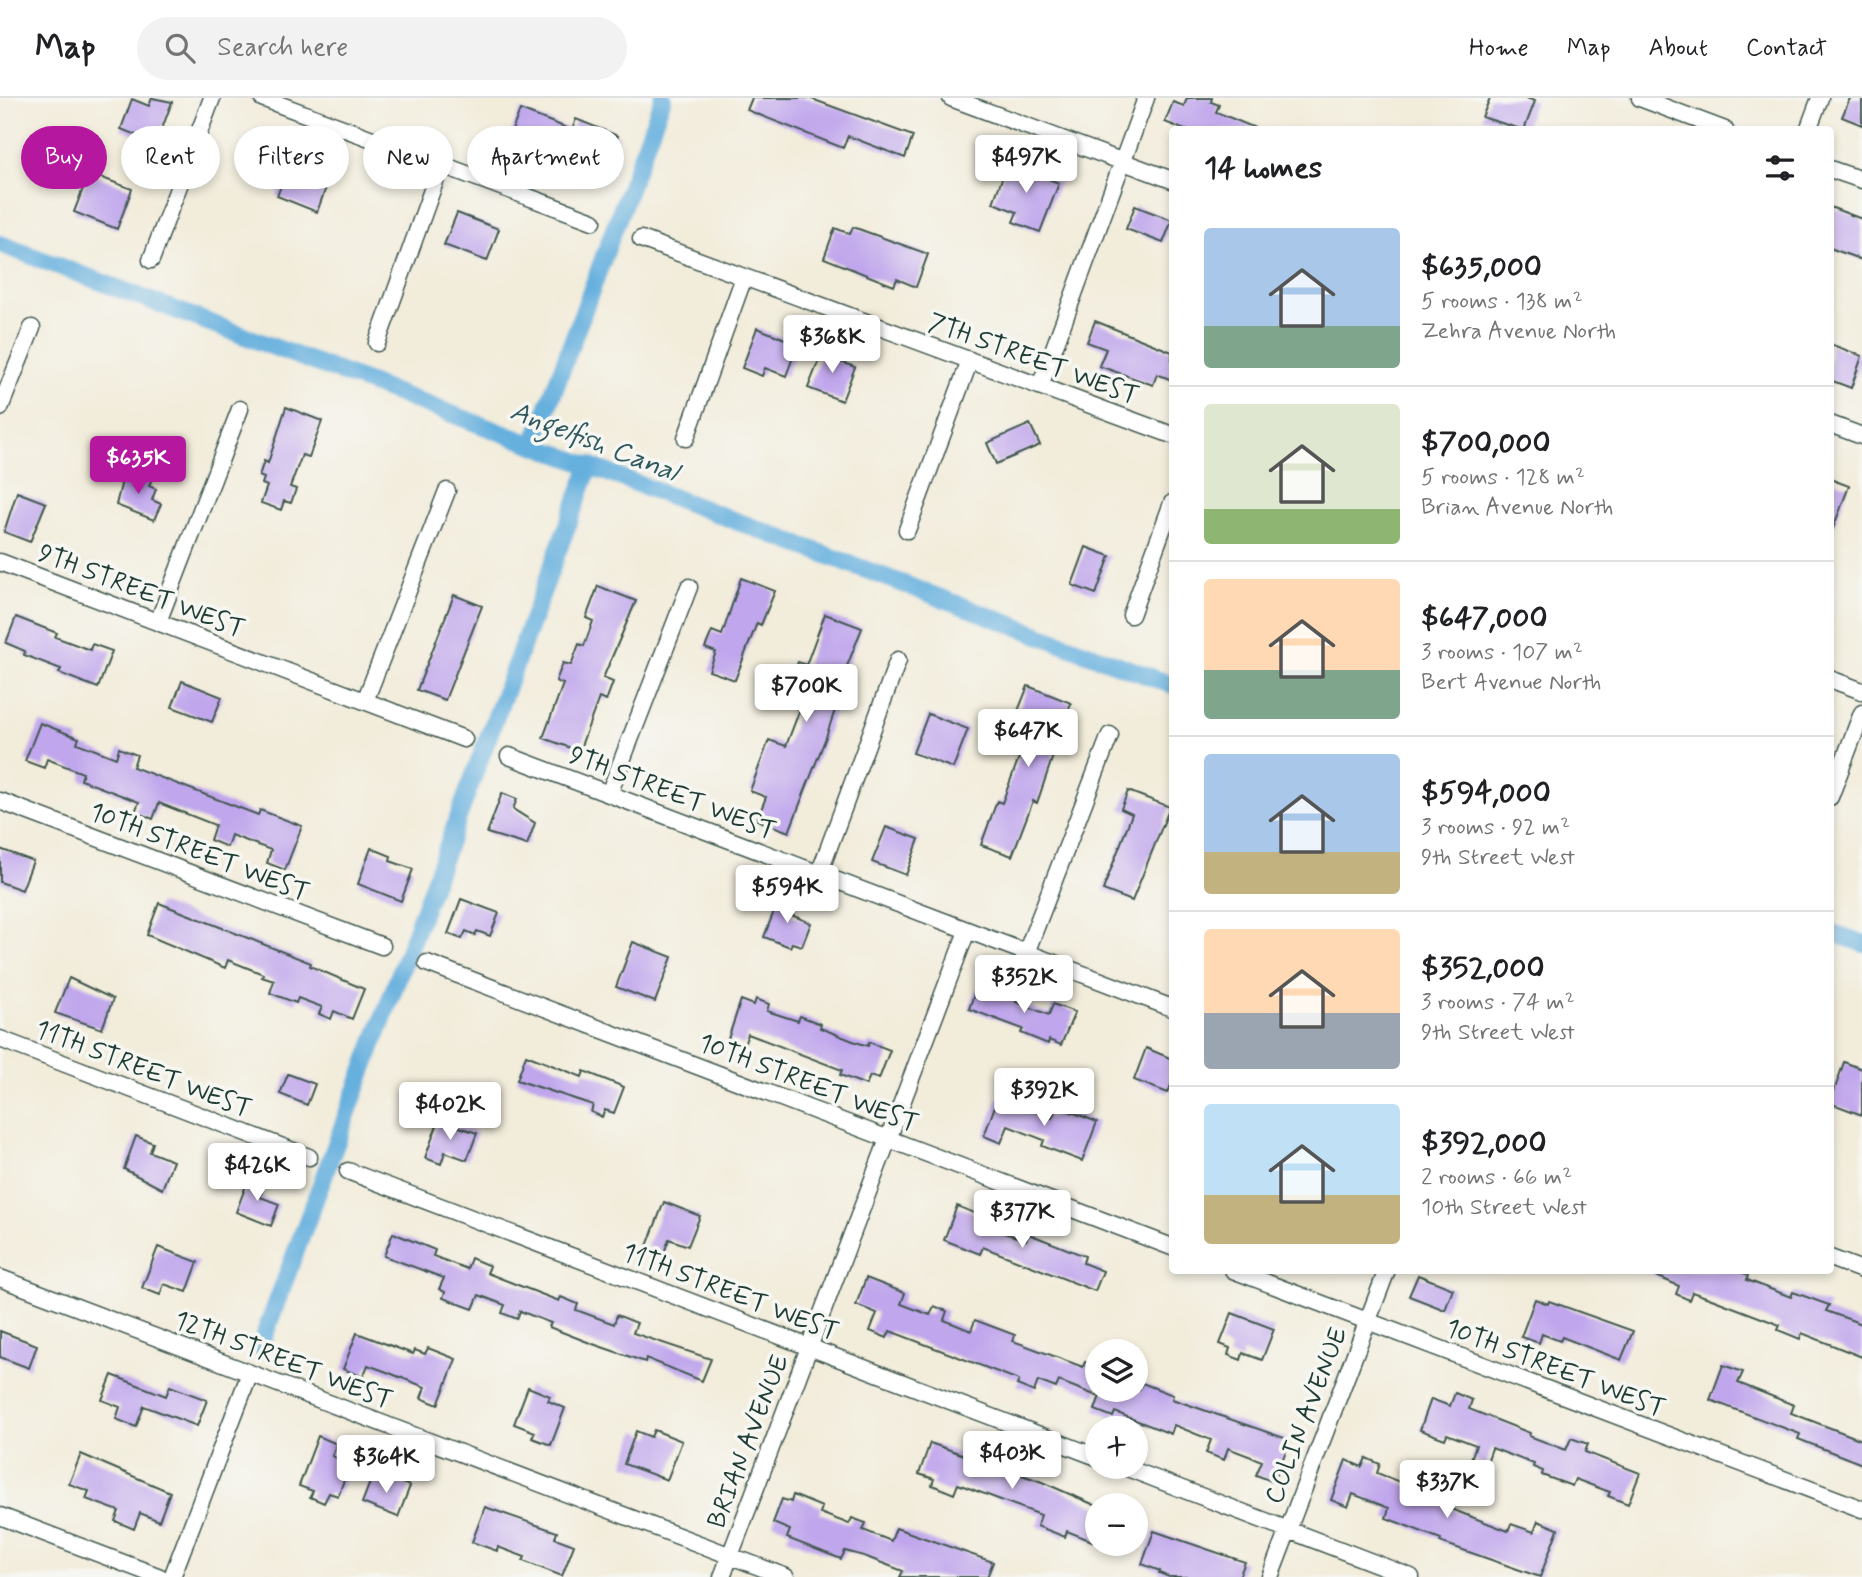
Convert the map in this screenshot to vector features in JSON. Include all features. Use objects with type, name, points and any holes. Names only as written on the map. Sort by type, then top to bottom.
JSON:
[{"type":"street","points":[[151,260],[212,98]]},
{"type":"street","points":[[261,98],[363,136]]},
{"type":"street","points":[[951,98],[1169,179]]},
{"type":"street","points":[[1040,386],[1146,98]]},
{"type":"street","points":[[1640,98],[1714,126]]},
{"type":"street","points":[[1810,126],[1820,98]]},
{"type":"street","points":[[453,169],[593,221]]},
{"type":"street","points":[[1834,170],[1862,180]]},
{"type":"street","points":[[377,343],[432,189]]},
{"type":"street","name":"7TH STREET WEST","points":[[641,239],[1169,434]]},
{"type":"street","points":[[686,438],[744,277]]},
{"type":"street","points":[[0,408],[32,328]]},
{"type":"street","points":[[907,530],[970,360]]},
{"type":"street","points":[[159,622],[240,409]]},
{"type":"street","points":[[1834,426],[1862,436]]},
{"type":"street","points":[[365,701],[447,491]]},
{"type":"street","points":[[1131,615],[1169,511]]},
{"type":"street","name":"9TH STREET WEST","points":[[0,562],[464,739]]},
{"type":"street","points":[[609,794],[689,587]]},
{"type":"street","points":[[819,874],[898,660]]},
{"type":"street","points":[[1834,680],[1862,691]]},
{"type":"street","points":[[1834,786],[1862,713]]},
{"type":"street","points":[[1026,953],[1110,734]]},
{"type":"street","name":"9TH STREET WEST","points":[[509,756],[1169,1007]]},
{"type":"street","name":"10TH STREET WEST","points":[[0,801],[382,946]]},
{"type":"street","name":"BRIAN AVENUE","points":[[722,1577],[967,930]]},
{"type":"street","name":"10TH STREET WEST","points":[[428,963],[1169,1246]]},
{"type":"street","name":"11TH STREET WEST","points":[[0,1039],[309,1157]]},
{"type":"street","name":"11TH STREET WEST","points":[[348,1171],[1085,1452]]},
{"type":"street","points":[[1834,1260],[1862,1270]]},
{"type":"street","name":"10TH STREET WEST","points":[[1243,1274],[1862,1509]]},
{"type":"street","name":"COLIN AVENUE","points":[[1270,1577],[1385,1274]]},
{"type":"street","name":"12TH STREET WEST","points":[[0,1278],[786,1577]]},
{"type":"street","points":[[172,1577],[250,1373]]},
{"type":"street","points":[[1148,1476],[1411,1577]]},
{"type":"street","points":[[0,1516],[160,1577]]},
{"type":"building","points":[[152,98],[172,102],[163,126],[122,126],[132,99],[149,106]]},
{"type":"building","points":[[752,98],[809,98],[913,136],[905,158],[848,136],[843,148],[747,110]]},
{"type":"building","points":[[1187,98],[1212,98],[1211,102],[1219,105],[1216,112],[1250,126],[1175,126],[1165,122],[1173,102],[1184,106]]},
{"type":"building","points":[[1490,98],[1526,98],[1535,101],[1526,126],[1511,126],[1482,117]]},
{"type":"building","points":[[1850,98],[1862,98],[1862,125],[1842,117]]},
{"type":"building","points":[[520,110],[562,126],[514,126]]},
{"type":"building","points":[[576,119],[593,126],[573,126]]},
{"type":"building","points":[[1010,157],[1028,164],[1025,170],[1059,183],[1040,232],[1013,222],[1017,212],[993,203]]},
{"type":"building","points":[[107,180],[121,185],[121,189],[132,189],[117,229],[74,212],[83,189],[107,189]]},
{"type":"building","points":[[280,189],[325,189],[317,212],[277,196]]},
{"type":"building","points":[[1135,206],[1169,219],[1169,228],[1163,243],[1126,229]]},
{"type":"building","points":[[1834,208],[1862,219],[1862,260],[1834,250]]},
{"type":"building","points":[[457,213],[499,229],[487,261],[444,245]]},
{"type":"building","points":[[853,227],[928,254],[916,287],[897,279],[894,286],[824,258],[835,228],[850,234]]},
{"type":"building","points":[[1095,321],[1169,351],[1169,379],[1157,374],[1153,385],[1099,366],[1106,349],[1087,342]]},
{"type":"building","points":[[757,328],[798,344],[786,376],[765,368],[762,376],[742,368]]},
{"type":"building","points":[[825,345],[842,351],[838,361],[855,367],[842,401],[808,388]]},
{"type":"building","points":[[1834,346],[1862,356],[1851,388],[1834,382]]},
{"type":"building","points":[[286,407],[322,421],[309,457],[302,455],[290,487],[296,489],[291,503],[284,501],[281,510],[261,503],[267,486],[262,484],[264,478],[259,476],[264,461],[268,463]]},
{"type":"building","points":[[1030,424],[1040,445],[996,464],[987,443]]},
{"type":"building","points":[[133,470],[152,478],[149,486],[156,489],[152,500],[161,504],[154,520],[116,505],[123,477],[130,480]]},
{"type":"building","points":[[1834,480],[1849,486],[1834,526]]},
{"type":"building","points":[[17,492],[46,503],[30,542],[4,532]]},
{"type":"building","points":[[1086,547],[1110,556],[1096,594],[1072,585]]},
{"type":"building","points":[[741,578],[775,591],[761,625],[757,623],[735,680],[709,671],[716,652],[705,648],[712,631],[722,635]]},
{"type":"building","points":[[598,586],[636,601],[603,678],[613,682],[606,701],[599,698],[579,751],[543,738],[563,684],[556,681],[563,663],[571,665],[579,644],[584,646],[593,621],[586,618]]},
{"type":"building","points":[[454,595],[482,606],[445,700],[417,690]]},
{"type":"building","points":[[825,614],[862,628],[842,679],[845,680],[826,737],[789,832],[757,820],[766,797],[750,791],[769,740],[786,746],[800,709],[796,708],[804,688],[789,683],[798,662],[806,665]]},
{"type":"building","points":[[16,617],[57,633],[55,637],[90,650],[92,644],[112,651],[98,688],[59,673],[61,669],[24,655],[25,651],[6,643]]},
{"type":"building","points":[[182,681],[222,697],[212,722],[172,707]]},
{"type":"building","points":[[1028,686],[1071,703],[1037,803],[1033,801],[1012,856],[981,845],[997,801],[1002,803],[1027,736],[1031,722],[1016,716]]},
{"type":"building","points":[[928,714],[968,729],[953,768],[913,753]]},
{"type":"building","points":[[40,723],[79,738],[77,743],[116,758],[119,748],[137,755],[133,767],[258,815],[260,810],[302,826],[285,870],[267,863],[271,850],[231,835],[227,847],[210,840],[215,825],[159,803],[153,819],[135,812],[139,802],[81,780],[83,773],[47,759],[44,768],[25,761]]},
{"type":"building","points":[[1128,791],[1169,807],[1132,901],[1103,890],[1132,814],[1121,809]]},
{"type":"building","points":[[502,793],[517,799],[513,809],[535,823],[527,845],[487,833]]},
{"type":"building","points":[[886,827],[919,839],[906,875],[872,862]]},
{"type":"building","points":[[371,848],[391,856],[390,861],[413,869],[401,901],[358,884]]},
{"type":"building","points":[[0,849],[33,861],[22,890],[0,882]]},
{"type":"building","points":[[780,896],[796,902],[791,915],[811,923],[802,946],[792,943],[790,947],[764,937]]},
{"type":"building","points":[[461,899],[499,913],[490,936],[477,931],[475,935],[466,931],[462,939],[448,934]]},
{"type":"building","points":[[159,903],[311,963],[310,966],[364,989],[352,1019],[334,1011],[331,1019],[319,1014],[322,1007],[298,998],[296,1003],[270,993],[274,981],[262,977],[263,974],[228,960],[225,968],[147,935]]},
{"type":"building","points":[[633,942],[672,957],[655,1002],[616,987]]},
{"type":"building","points":[[69,978],[113,999],[102,1029],[55,1013]]},
{"type":"building","points":[[1000,983],[1020,991],[1016,1002],[1049,1015],[1053,1004],[1075,1012],[1061,1045],[1049,1040],[1048,1044],[1021,1033],[1023,1029],[969,1009],[976,989],[995,996]]},
{"type":"building","points":[[756,999],[769,1004],[767,1011],[798,1021],[800,1016],[821,1024],[820,1028],[853,1041],[868,1046],[869,1042],[890,1050],[879,1079],[870,1076],[866,1085],[840,1075],[842,1070],[748,1034],[744,1045],[728,1039],[741,1000],[754,1005]]},
{"type":"building","points":[[1146,1048],[1169,1058],[1168,1093],[1134,1080]]},
{"type":"building","points":[[526,1055],[582,1077],[584,1071],[624,1087],[614,1113],[605,1110],[602,1117],[591,1112],[593,1105],[517,1080]]},
{"type":"building","points":[[1844,1062],[1862,1069],[1862,1115],[1834,1104],[1834,1091]]},
{"type":"building","points":[[288,1074],[315,1084],[307,1105],[280,1094]]},
{"type":"building","points":[[998,1098],[1052,1118],[1057,1106],[1097,1122],[1082,1161],[1042,1146],[1044,1140],[1008,1126],[1001,1143],[984,1136]]},
{"type":"building","points":[[439,1120],[477,1133],[467,1160],[445,1152],[441,1164],[425,1158]]},
{"type":"building","points":[[136,1136],[153,1143],[150,1152],[173,1161],[162,1189],[124,1169]]},
{"type":"building","points":[[250,1175],[266,1181],[260,1197],[279,1204],[271,1226],[236,1212]]},
{"type":"building","points":[[664,1202],[700,1216],[688,1246],[669,1239],[664,1253],[647,1246]]},
{"type":"building","points":[[957,1206],[982,1216],[979,1225],[1026,1240],[1029,1234],[1085,1256],[1083,1263],[1103,1271],[1095,1291],[983,1247],[980,1254],[944,1240]]},
{"type":"building","points":[[393,1233],[435,1250],[433,1256],[467,1269],[471,1258],[490,1266],[487,1273],[559,1301],[561,1297],[578,1304],[576,1310],[614,1324],[617,1315],[637,1323],[633,1333],[711,1359],[702,1381],[646,1358],[645,1362],[590,1343],[549,1327],[551,1323],[520,1311],[517,1319],[502,1313],[505,1305],[479,1295],[473,1309],[443,1298],[445,1292],[439,1289],[444,1278],[384,1256]]},
{"type":"building","points":[[158,1247],[198,1262],[187,1292],[164,1284],[160,1295],[142,1288]]},
{"type":"building","points":[[1652,1274],[1746,1274],[1747,1280],[1791,1297],[1793,1292],[1829,1305],[1826,1311],[1862,1324],[1862,1357],[1802,1333],[1800,1339],[1778,1330],[1780,1325],[1692,1292],[1689,1300],[1676,1294],[1679,1286]]},
{"type":"building","points":[[1418,1275],[1453,1289],[1445,1310],[1409,1296]]},
{"type":"building","points":[[866,1278],[905,1293],[901,1304],[930,1315],[934,1306],[947,1311],[944,1320],[971,1331],[975,1320],[1015,1335],[1013,1341],[1083,1367],[1085,1362],[1085,1391],[1059,1381],[1056,1388],[1038,1381],[1034,1392],[1017,1385],[1019,1380],[890,1331],[887,1338],[870,1331],[877,1313],[856,1305]]},
{"type":"building","points":[[1535,1299],[1548,1304],[1549,1301],[1633,1331],[1621,1360],[1562,1337],[1560,1341],[1542,1334],[1539,1343],[1521,1337]]},
{"type":"building","points":[[1232,1313],[1274,1329],[1262,1360],[1243,1353],[1241,1360],[1228,1355],[1230,1348],[1220,1344]]},
{"type":"building","points":[[0,1331],[37,1345],[29,1368],[0,1357]]},
{"type":"building","points":[[357,1333],[413,1354],[415,1350],[425,1354],[428,1348],[456,1359],[438,1405],[421,1398],[425,1387],[387,1372],[368,1365],[363,1377],[343,1369]]},
{"type":"building","points":[[1723,1365],[1743,1372],[1738,1383],[1794,1405],[1791,1413],[1862,1440],[1862,1464],[1798,1439],[1800,1434],[1710,1400]]},
{"type":"building","points":[[112,1375],[166,1396],[170,1386],[207,1400],[197,1426],[144,1406],[136,1427],[116,1419],[120,1407],[102,1400]]},
{"type":"building","points":[[1148,1385],[1173,1395],[1172,1399],[1290,1440],[1274,1482],[1256,1475],[1262,1461],[1228,1448],[1224,1460],[1206,1453],[1211,1440],[1174,1425],[1171,1434],[1148,1425],[1148,1416],[1125,1416],[1115,1412],[1110,1416],[1095,1410],[1098,1402],[1148,1402]]},
{"type":"building","points":[[528,1387],[550,1396],[548,1401],[565,1408],[551,1445],[532,1438],[535,1432],[514,1424]]},
{"type":"building","points":[[1455,1393],[1472,1400],[1469,1409],[1530,1433],[1529,1436],[1566,1450],[1571,1438],[1588,1444],[1585,1452],[1640,1473],[1628,1504],[1608,1496],[1610,1492],[1575,1479],[1572,1486],[1542,1475],[1543,1471],[1533,1467],[1534,1464],[1492,1448],[1486,1465],[1471,1459],[1476,1445],[1447,1434],[1445,1439],[1420,1430],[1431,1399],[1450,1406]]},
{"type":"building","points":[[654,1430],[682,1441],[667,1480],[624,1464],[636,1431],[651,1437]]},
{"type":"building","points":[[318,1436],[337,1444],[332,1456],[350,1464],[338,1496],[329,1493],[324,1503],[310,1497],[313,1491],[299,1486]]},
{"type":"building","points":[[930,1443],[1042,1482],[1085,1501],[1085,1538],[1067,1531],[1065,1537],[1037,1526],[1041,1515],[958,1484],[954,1494],[932,1485],[934,1479],[919,1474]]},
{"type":"building","points":[[81,1454],[170,1492],[159,1521],[140,1513],[134,1529],[115,1521],[119,1511],[86,1499],[89,1491],[69,1484]]},
{"type":"building","points":[[1366,1458],[1380,1464],[1377,1473],[1422,1491],[1421,1495],[1438,1504],[1508,1531],[1511,1524],[1534,1532],[1538,1521],[1558,1529],[1540,1577],[1440,1542],[1441,1539],[1386,1518],[1389,1508],[1353,1494],[1348,1507],[1331,1500],[1346,1460],[1362,1467]]},
{"type":"building","points":[[374,1472],[410,1486],[398,1517],[362,1503]]},
{"type":"building","points":[[793,1495],[822,1507],[820,1513],[849,1524],[852,1518],[866,1523],[863,1530],[891,1541],[896,1528],[993,1562],[987,1577],[900,1577],[903,1571],[864,1556],[845,1551],[841,1559],[787,1538],[790,1530],[773,1523],[782,1499],[791,1502]]},
{"type":"building","points":[[485,1507],[557,1532],[555,1538],[574,1545],[562,1576],[523,1561],[525,1557],[498,1547],[497,1551],[472,1542]]},
{"type":"building","points":[[1154,1531],[1245,1562],[1239,1577],[1169,1577],[1142,1564],[1145,1556],[1148,1556]]},
{"type":"waterway","points":[[534,444],[663,98]]},
{"type":"waterway","name":"Angelfish Canal","points":[[0,244],[1169,684]]},
{"type":"waterway","points":[[260,1347],[590,465]]},
{"type":"waterway","name":"Angelfish Canal","points":[[1834,933],[1862,943]]}]
